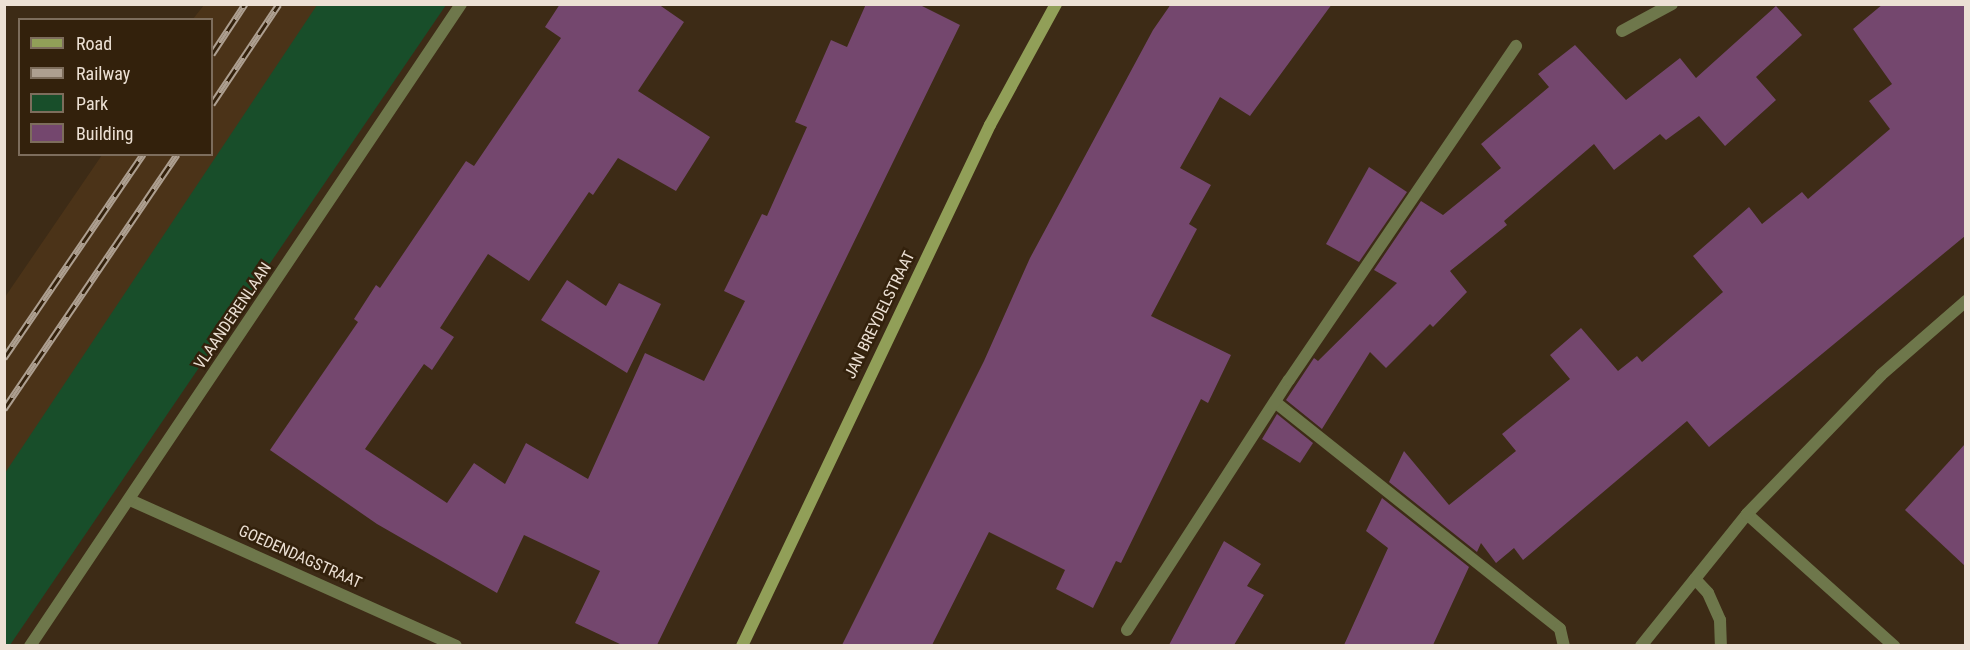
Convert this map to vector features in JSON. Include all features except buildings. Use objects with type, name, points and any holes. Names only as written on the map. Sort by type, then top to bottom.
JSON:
[{"type":"street","name":"VLAANDERENLAAN","points":[[30,645],[130,500],[462,4]]},
{"type":"street","name":"JAN BREYDELSTRAAT","points":[[742,645],[990,125],[1056,4]]},
{"type":"street","points":[[1622,30],[1672,4]]},
{"type":"street","points":[[1127,630],[1275,402],[1516,46]]},
{"type":"street","points":[[1641,645],[1747,514],[1881,375],[1965,301]]},
{"type":"street","points":[[1275,402],[1560,629],[1564,645]]},
{"type":"street","name":"GOEDENDAGSTRAAT","points":[[130,500],[456,645]]},
{"type":"street","points":[[1747,514],[1894,645]]},
{"type":"street","points":[[1695,579],[1708,593],[1720,620],[1721,645]]},
{"type":"shaded area","points":[[204,5],[403,5],[5,596],[5,297],[101,156],[213,156],[213,18],[194,18]]},
{"type":"green space","points":[[317,5],[446,5],[10,645],[5,645],[5,473]]},
{"type":"railway","points":[[213,52],[245,4]]},
{"type":"railway","points":[[213,103],[279,4]]},
{"type":"railway","points":[[4,358],[142,156]]},
{"type":"railway","points":[[4,409],[176,156]]}]
